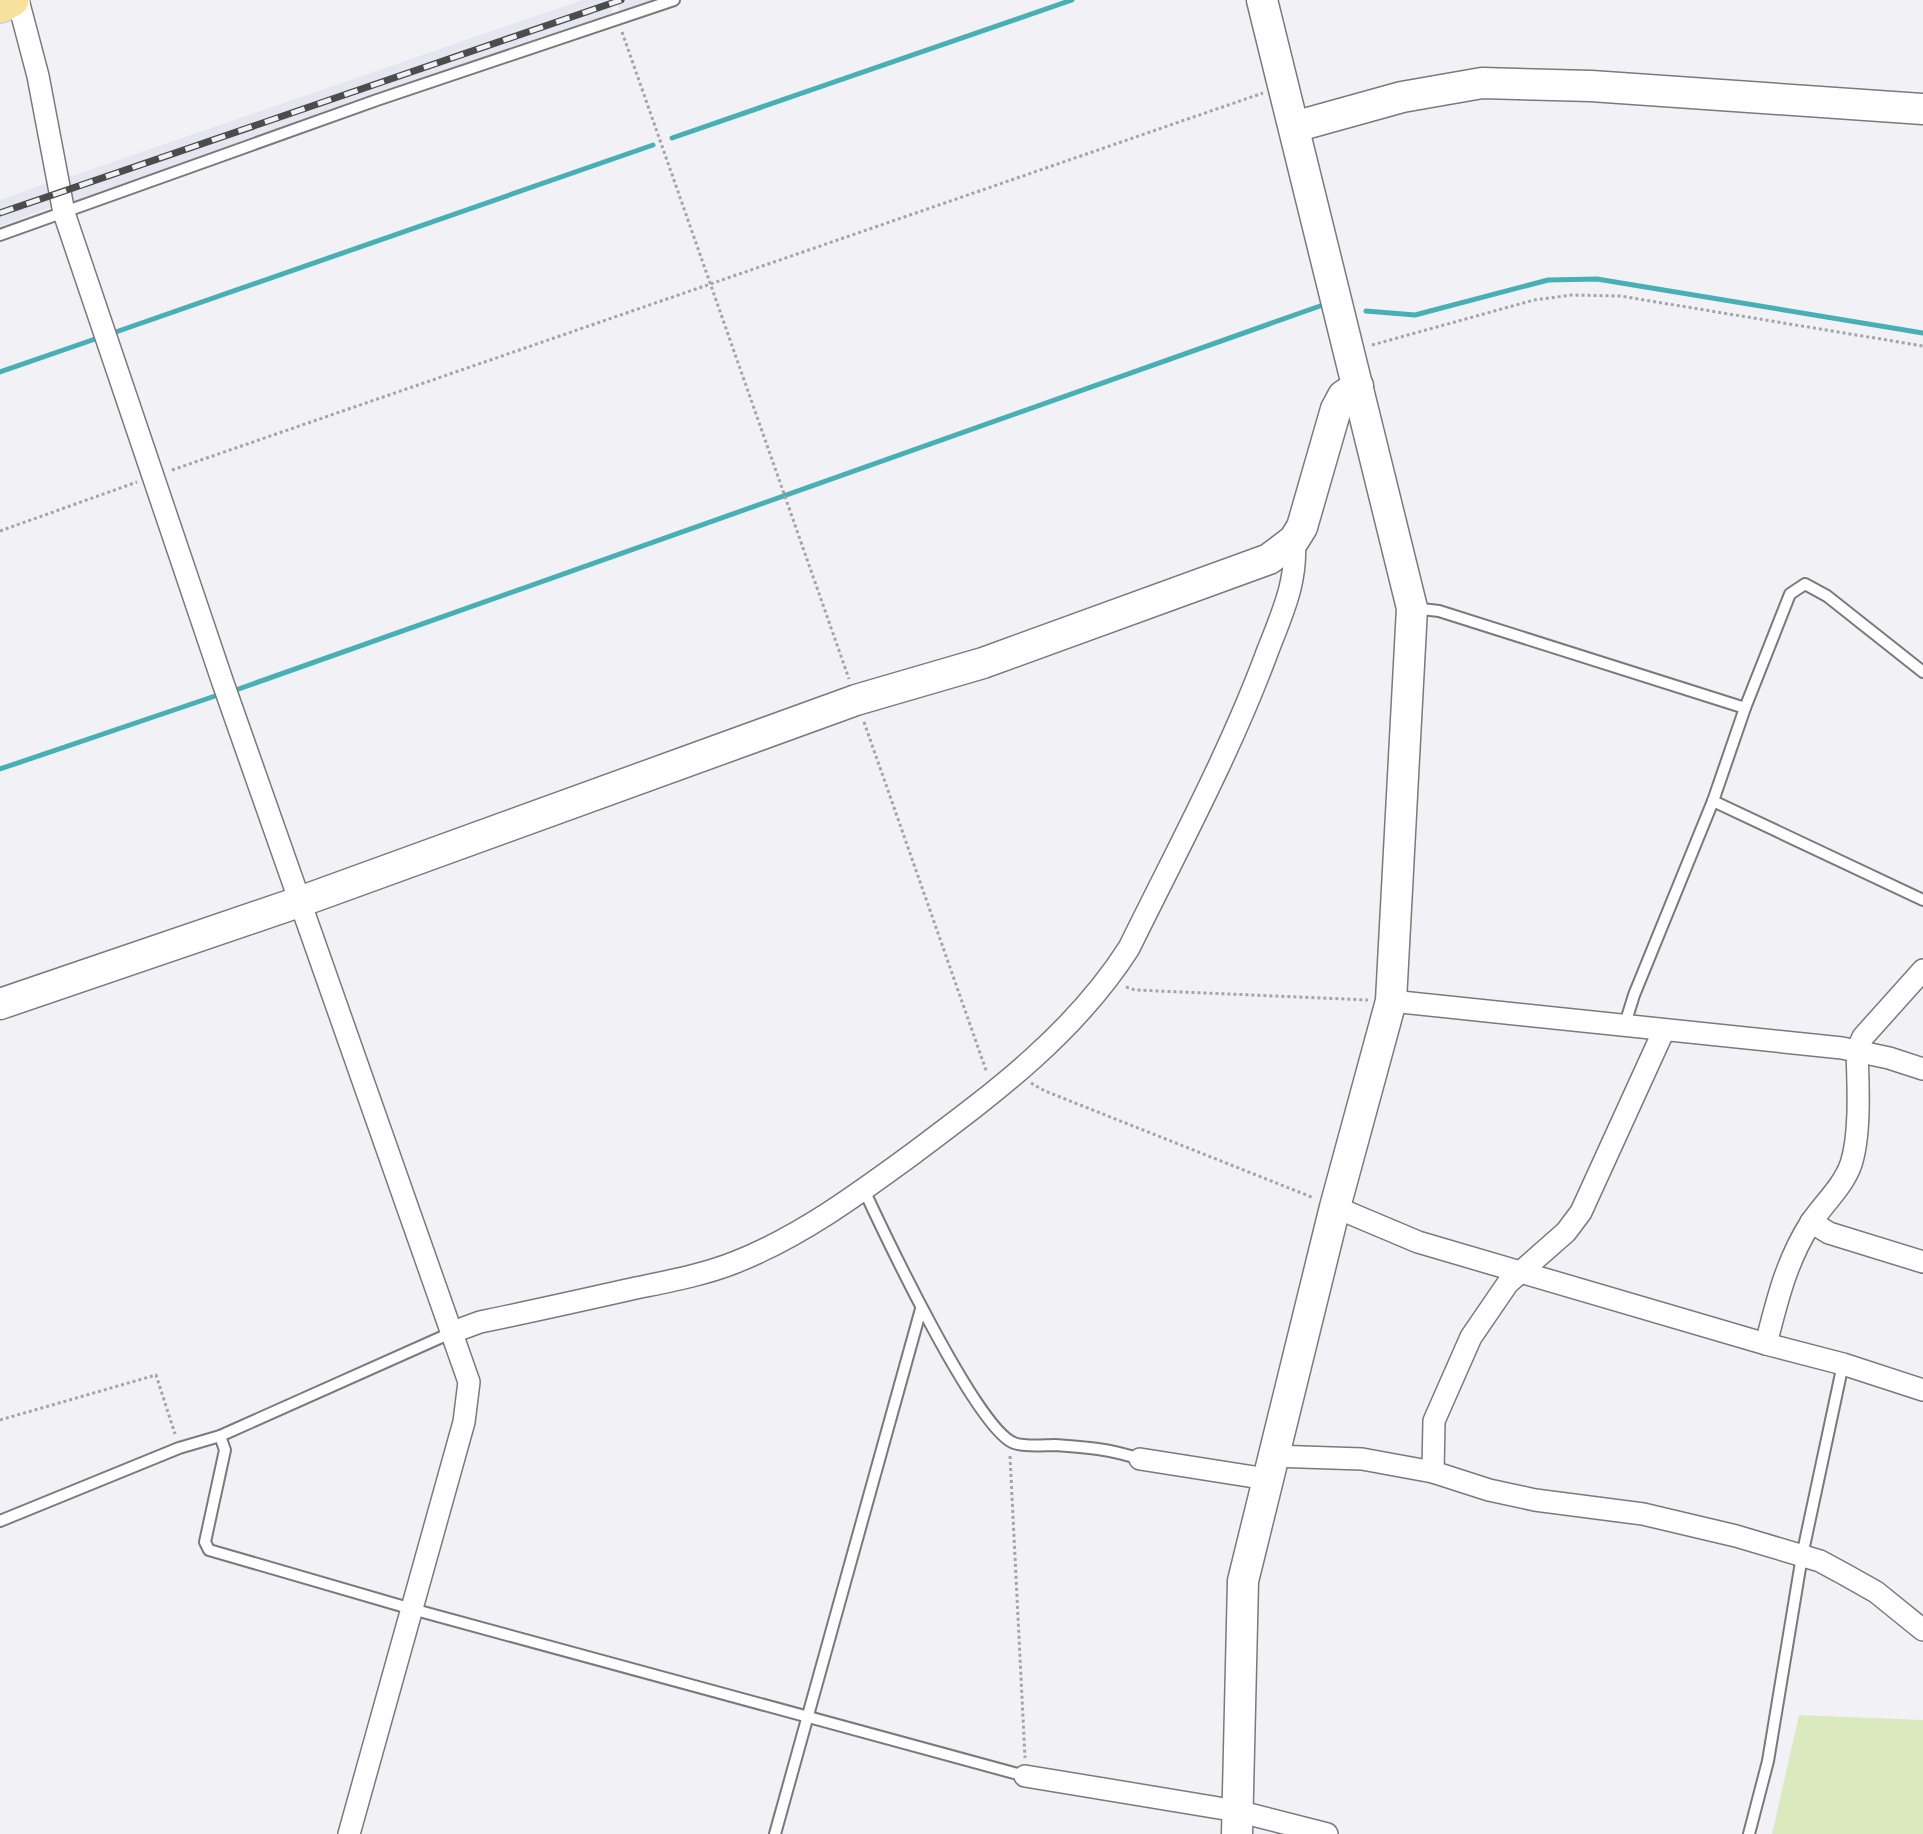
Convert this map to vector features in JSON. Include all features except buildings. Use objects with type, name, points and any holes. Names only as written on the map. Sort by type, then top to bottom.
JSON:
[{"type":"main road","points":[[0,6],[12,0]]},
{"type":"street","points":[[18,0],[38,76],[63,213],[223,682],[302,901],[469,1382],[466,1411],[349,1834]]},
{"type":"street","points":[[1237,1823],[1243,1581],[1335,1207],[1391,1001],[1412,608],[1262,0]]},
{"type":"street","points":[[1294,127],[1402,97],[1482,83],[1591,86],[1923,109]]},
{"type":"street","points":[[0,1004],[302,901],[856,700],[983,663],[1269,559],[1294,540],[1302,527],[1336,409],[1343,396],[1358,386]]},
{"type":"street","points":[[453,1332],[480,1322],[683,1279],[736,1262],[797,1233],[864,1190],[996,1090],[1065,1030],[1108,981],[1129,948],[1254,690],[1289,595],[1296,557],[1294,540]]},
{"type":"street","points":[[1766,1344],[1783,1275],[1811,1222],[1834,1194],[1851,1165],[1855,1138],[1857,1050],[1863,1037],[1923,970]]},
{"type":"street","points":[[1391,1001],[1857,1050],[1923,1069]]},
{"type":"street","points":[[1434,1472],[1434,1421],[1471,1337],[1508,1283],[1566,1232],[1581,1212],[1664,1030]]},
{"type":"street","points":[[1335,1207],[1418,1242],[1766,1344],[1843,1364],[1923,1390]]},
{"type":"street","points":[[1811,1222],[1829,1233],[1923,1262]]},
{"type":"street","points":[[1140,1459],[1270,1468],[1362,1459],[1434,1472],[1489,1490],[1535,1500],[1654,1517],[1736,1536],[1820,1561],[1876,1592],[1923,1630]]},
{"type":"street","points":[[1025,1776],[1237,1823],[1327,1834]]},
{"type":"lane","points":[[0,235],[377,100],[674,0]]},
{"type":"lane","points":[[1625,1024],[1634,995],[1713,801],[1745,708],[1790,594],[1805,584],[1827,596],[1923,672]]},
{"type":"lane","points":[[1412,608],[1439,612],[1745,708]]},
{"type":"lane","points":[[1713,801],[1923,900]]},
{"type":"lane","points":[[864,1190],[921,1309],[983,1412],[1014,1443],[1106,1448],[1140,1459]]},
{"type":"lane","points":[[775,1834],[921,1309]]},
{"type":"lane","points":[[0,1521],[179,1448],[220,1436],[453,1332]]},
{"type":"lane","points":[[1749,1834],[1768,1761],[1802,1556],[1843,1364]]},
{"type":"lane","points":[[220,1436],[225,1450],[205,1542],[209,1550],[412,1610],[1025,1776]]},
{"type":"path","points":[[618,20],[981,1060],[996,1090]]},
{"type":"path","points":[[0,531],[1284,86]]},
{"type":"path","points":[[1350,350],[1534,300],[1584,295],[1620,296],[1923,346]]},
{"type":"path","points":[[1108,981],[1135,990],[1391,1001]]},
{"type":"path","points":[[1016,1074],[1046,1091],[1335,1207]]},
{"type":"path","points":[[0,1420],[156,1375],[179,1448]]},
{"type":"path","points":[[1010,1439],[1025,1776]]},
{"type":"shaded area","points":[[582,0],[609,0],[613,13],[70,202],[63,179]]},
{"type":"shaded area","points":[[616,0],[657,0],[620,13]]},
{"type":"shaded area","points":[[47,183],[55,206],[0,226],[0,200]]},
{"type":"green space","points":[[1799,1715],[1923,1720],[1923,1834],[1772,1834]]},
{"type":"waterway","points":[[672,138],[1072,0]]},
{"type":"waterway","points":[[110,334],[653,145]]},
{"type":"waterway","points":[[1366,311],[1415,315],[1548,280],[1597,279],[1923,333]]},
{"type":"waterway","points":[[230,692],[1320,306]]},
{"type":"waterway","points":[[0,372],[101,337]]},
{"type":"waterway","points":[[0,769],[221,694]]},
{"type":"railway","points":[[0,213],[621,0]]}]
